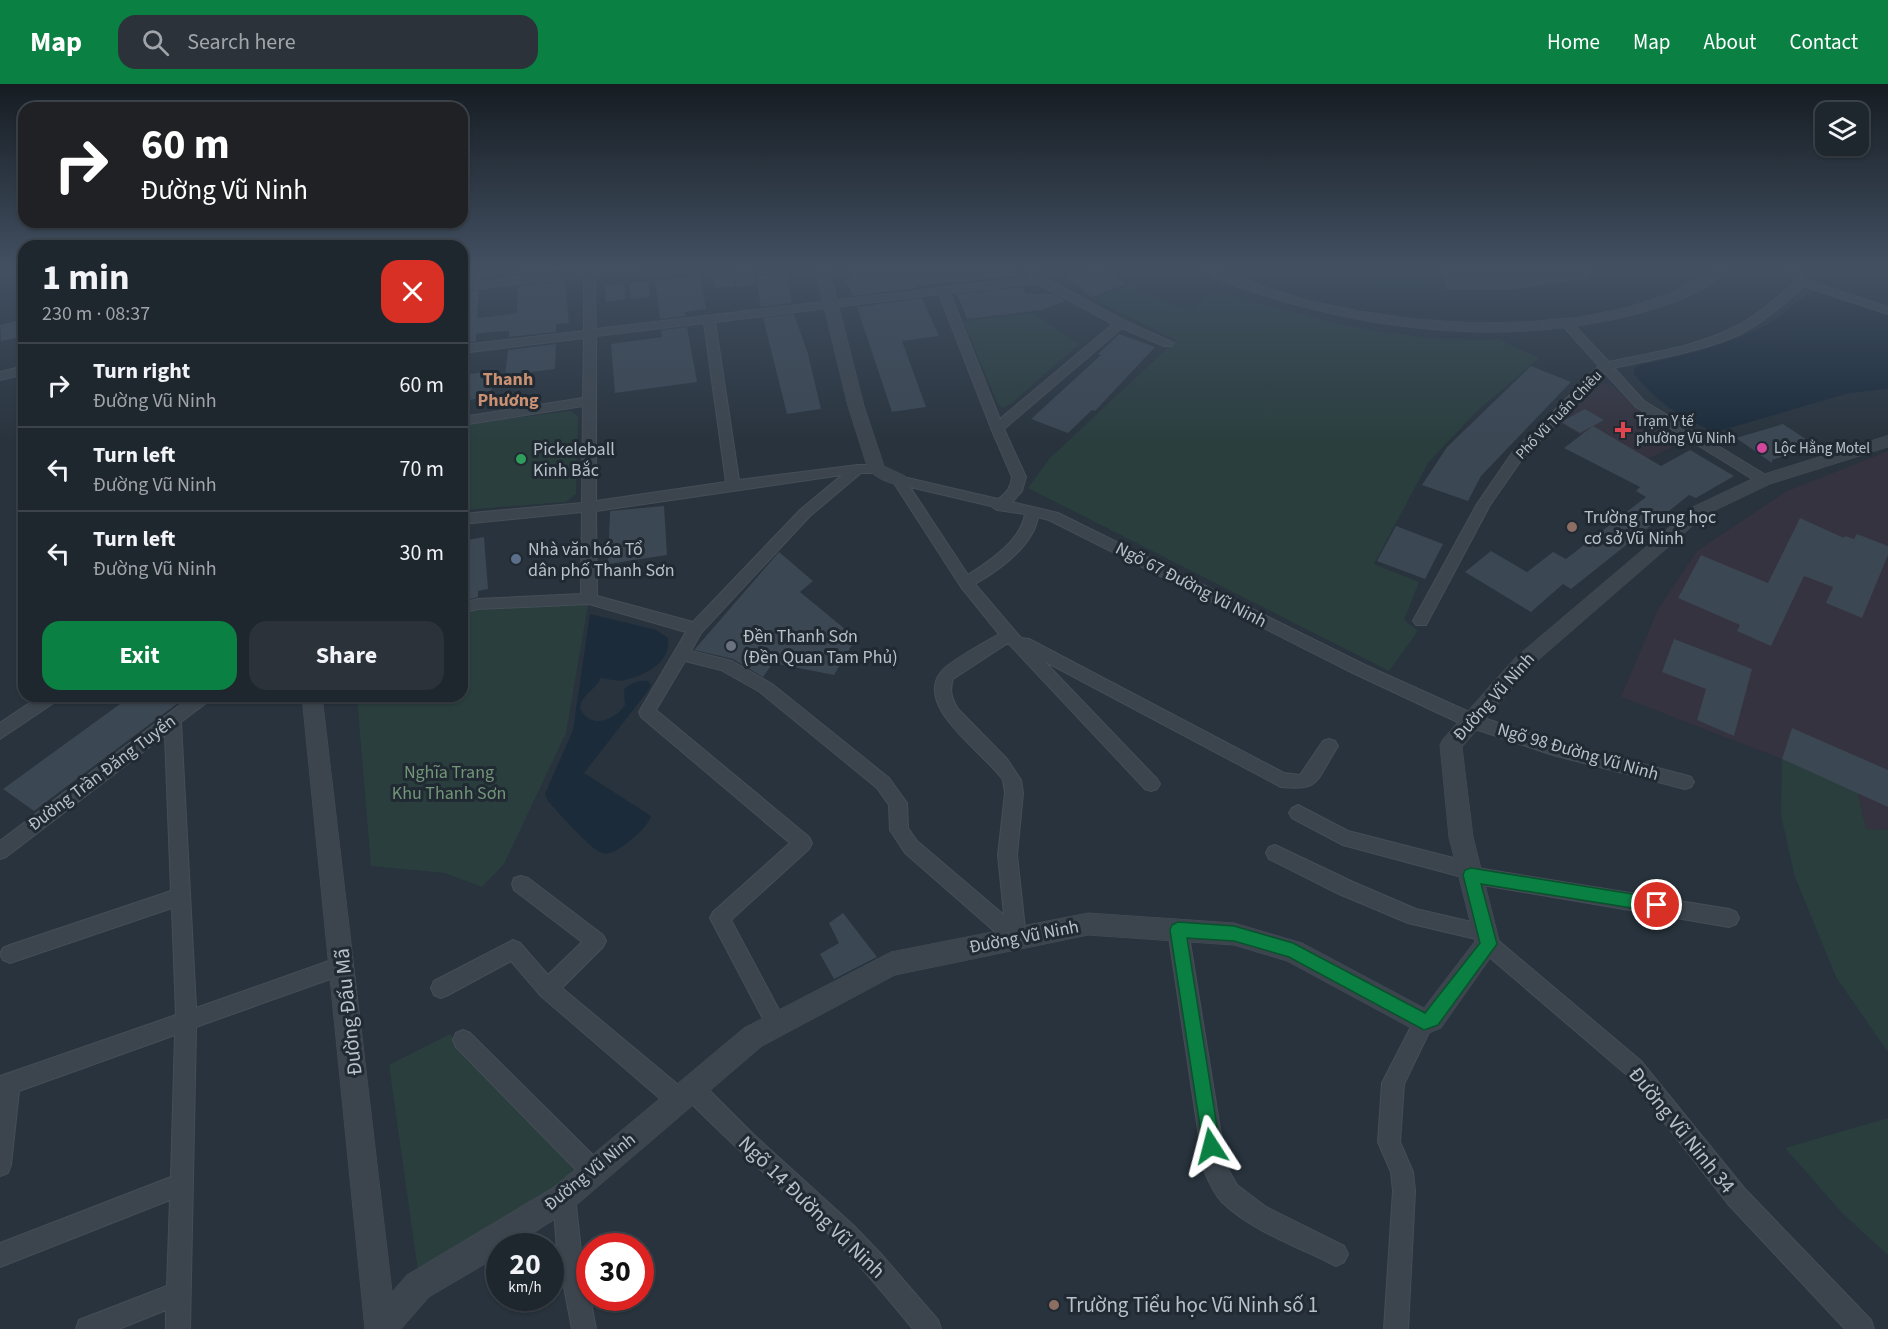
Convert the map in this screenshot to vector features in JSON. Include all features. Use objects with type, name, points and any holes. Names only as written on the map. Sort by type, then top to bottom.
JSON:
[{"type":"street","points":[[589,599],[591,326]]},
{"type":"street","points":[[468,348],[658,326]]},
{"type":"street","points":[[710,326],[733,485]]},
{"type":"street","points":[[834,326],[856,406],[877,469]]},
{"type":"street","points":[[958,326],[997,428],[1019,477],[1014,492],[1004,502],[997,505]]},
{"type":"street","points":[[997,428],[1118,326]]},
{"type":"street","points":[[1129,326],[1168,343]]},
{"type":"street","points":[[1462,326],[1486,328],[1524,326]]},
{"type":"street","points":[[1569,326],[1640,404],[1764,480]]},
{"type":"street","name":"Phố Vũ Tuấn Chiêu","points":[[1421,621],[1484,504],[1517,456],[1605,367],[1694,346],[1746,326]]},
{"type":"street","points":[[0,365],[18,360]]},
{"type":"street","points":[[0,376],[18,372]]},
{"type":"street","points":[[468,420],[591,401]]},
{"type":"street","name":"Đường Vũ Ninh","points":[[1487,939],[1461,837],[1451,745],[1522,663],[1699,511],[1764,480],[1888,441]]},
{"type":"street","points":[[777,1025],[720,918],[803,843],[646,712],[696,629],[805,513],[859,469]]},
{"type":"street","points":[[468,518],[590,506],[733,485],[859,469],[877,469],[899,480],[966,583],[1009,635],[1151,784]]},
{"type":"street","name":"Ngõ 67 Đường Vũ Ninh","points":[[899,480],[1062,520],[1359,669],[1472,721]]},
{"type":"street","points":[[966,583],[985,572],[1016,543],[1033,521],[1032,511]]},
{"type":"street","points":[[468,606],[478,604],[589,599],[696,629]]},
{"type":"street","points":[[1009,635],[1281,780],[1303,782],[1310,776],[1329,746]]},
{"type":"street","points":[[1009,635],[947,675],[942,681],[942,691],[950,712],[958,723],[1004,766],[1011,777],[1014,798],[1007,844],[1016,938]]},
{"type":"street","points":[[681,654],[726,665],[766,688],[883,783],[898,803],[899,830],[911,847],[1016,938]]},
{"type":"street","points":[[0,732],[42,702]]},
{"type":"street","name":"Đường Trần Đăng Tuyển","points":[[0,850],[196,702]]},
{"type":"street","name":"Đường Đấu Mã","points":[[313,702],[381,1329]]},
{"type":"street","points":[[173,719],[186,1021],[178,1329]]},
{"type":"street","name":"Ngõ 98 Đường Vũ Ninh","points":[[1472,721],[1552,748],[1685,782]]},
{"type":"street","points":[[1298,813],[1343,837],[1470,873],[1729,918]]},
{"type":"street","points":[[1275,853],[1346,888],[1415,917],[1487,939],[1438,1012],[1432,1019],[1424,1022],[1393,1083],[1389,1142],[1402,1172],[1404,1191],[1396,1329]]},
{"type":"street","points":[[521,884],[596,941],[548,989]]},
{"type":"street","points":[[10,954],[181,896]]},
{"type":"street","name":"Đường Vũ Ninh","points":[[381,1329],[418,1286],[564,1197],[753,1037],[891,964],[1088,924],[1234,934],[1293,951],[1424,1022]]},
{"type":"street","points":[[1178,930],[1215,1170],[1229,1193],[1258,1215],[1336,1254]]},
{"type":"street","name":"Đường Vũ Ninh 34","points":[[1487,939],[1635,1068],[1736,1196],[1862,1329]]},
{"type":"street","name":"Ngõ 14 Đường Vũ Ninh","points":[[441,988],[513,949],[548,989],[686,1094],[746,1143],[853,1241],[929,1329]]},
{"type":"street","points":[[0,1165],[5,1086],[343,966]]},
{"type":"street","points":[[463,1040],[594,1172]]},
{"type":"street","points":[[0,1255],[182,1184]]},
{"type":"street","points":[[564,1197],[569,1250],[584,1329]]},
{"type":"street","points":[[88,1329],[179,1293]]},
{"type":"shaded area","name":"Trạm Y tế phường Vũ Ninh","points":[[1603,383],[1613,386],[1633,405],[1688,439],[1634,466],[1557,421]]},
{"type":"shaded area","points":[[1888,451],[1888,830],[1866,829],[1857,793],[1782,759],[1621,697],[1658,609],[1697,551],[1787,491]]},
{"type":"green space","points":[[965,326],[1052,326],[1079,344],[1012,403],[1003,408],[998,404]]},
{"type":"green space","points":[[1148,326],[1350,326],[1440,339],[1500,340],[1539,358],[1477,411],[1428,463],[1374,564],[1419,582],[1404,620],[1418,631],[1389,671],[1028,488],[1050,458],[1176,340]]},
{"type":"green space","name":"Pickeleball Kinh Bắc","points":[[570,411],[578,416],[576,494],[566,502],[468,510],[468,424]]},
{"type":"green space","name":"Nghĩa Trang Khu Thanh Sơn","points":[[589,599],[566,733],[504,864],[482,887],[445,873],[371,866],[357,702],[468,702],[468,609]]},
{"type":"green space","points":[[1782,759],[1858,793],[1866,829],[1888,830],[1888,1052],[1836,977],[1795,877],[1781,815]]},
{"type":"green space","points":[[450,1034],[579,1175],[418,1271],[389,1065]]},
{"type":"green space","points":[[1888,1118],[1888,1255],[1842,1213],[1785,1148]]},
{"type":"water","points":[[1764,326],[1888,326],[1888,389],[1849,393],[1716,432],[1670,409],[1634,374],[1634,368],[1640,365],[1706,349]]},
{"type":"water","points":[[590,614],[656,630],[668,638],[665,654],[655,666],[641,675],[622,681],[601,678],[581,703],[580,708],[584,715],[596,721],[602,721],[615,715],[625,705],[624,689],[641,681],[648,681],[651,685],[584,773],[651,816],[644,828],[631,840],[615,851],[605,854],[582,838],[548,801],[545,794],[573,730]]},
{"type":"building","points":[[0,326],[18,326],[18,337],[1,341]]},
{"type":"building","points":[[468,326],[556,326],[556,332],[509,337],[509,331],[476,334],[476,341],[468,342]]},
{"type":"building","points":[[765,326],[798,326],[808,354],[821,409],[787,414]]},
{"type":"building","points":[[863,326],[935,326],[939,336],[902,341],[926,407],[892,412]]},
{"type":"building","points":[[687,327],[697,382],[615,393],[611,344],[662,337],[661,330]]},
{"type":"building","points":[[1119,334],[1155,347],[1095,411],[1092,410],[1068,433],[1031,419],[1101,355],[1098,354]]},
{"type":"building","points":[[556,344],[555,369],[505,375],[508,350]]},
{"type":"building","points":[[1531,366],[1571,382],[1481,476],[1468,501],[1422,485],[1447,447]]},
{"type":"building","points":[[493,371],[490,397],[468,400],[468,374]]},
{"type":"building","points":[[1585,409],[1604,420],[1580,433],[1561,422]]},
{"type":"building","points":[[1783,424],[1816,446],[1772,460],[1772,463],[1736,438]]},
{"type":"building","points":[[1593,426],[1661,466],[1690,450],[1734,476],[1696,498],[1689,495],[1571,589],[1563,584],[1531,612],[1465,572],[1491,551],[1527,572],[1553,552],[1566,559],[1646,497],[1636,491],[1640,487],[1564,448]]},
{"type":"building","points":[[664,506],[667,555],[608,564],[610,511]]},
{"type":"building","points":[[1800,518],[1844,538],[1845,536],[1854,539],[1857,534],[1888,546],[1888,555],[1862,618],[1826,603],[1833,587],[1804,576],[1771,646],[1737,631],[1740,625],[1678,598],[1701,555],[1768,583]]},
{"type":"building","points":[[1396,526],[1443,544],[1425,579],[1377,561]]},
{"type":"building","points":[[484,537],[488,589],[478,591],[478,597],[468,600],[468,540]]},
{"type":"building","name":"Đền Thanh Sơn (Đền Quan Tam Phủ)","points":[[779,552],[813,581],[800,592],[856,638],[834,675],[773,663],[763,677],[733,659],[694,650]]},
{"type":"building","points":[[1674,639],[1752,669],[1734,736],[1697,720],[1706,689],[1662,672]]},
{"type":"building","points":[[123,702],[178,703],[34,811],[3,789]]},
{"type":"building","points":[[1792,728],[1888,770],[1888,807],[1782,759]]},
{"type":"building","points":[[843,913],[877,957],[834,979],[820,954],[839,943],[829,923]]},
{"type":"place","name":"Trạm Y tế phường Vũ Ninh","points":[[1623,430]]},
{"type":"place","name":"Lộc Hằng Motel","points":[[1762,448]]},
{"type":"place","name":"Pickeleball Kinh Bắc","points":[[521,459]]},
{"type":"place","name":"Trường Trung học cơ sở Vũ Ninh","points":[[1572,527]]},
{"type":"place","name":"Nhà văn hóa Tổ dân phố Thanh Sơn","points":[[516,559]]},
{"type":"place","name":"Đền Thanh Sơn (Đền Quan Tam Phủ)","points":[[731,646]]},
{"type":"place","name":"Trường Tiểu học Vũ Ninh số 1","points":[[1054,1305]]},
{"type":"district","name":"Thanh Phương","points":[[508,389]]},
{"type":"route","points":[[1211,1146],[1178,930],[1234,934],[1293,951],[1424,1022],[1432,1019],[1438,1012],[1488,944],[1471,875],[1657,905]]}]
